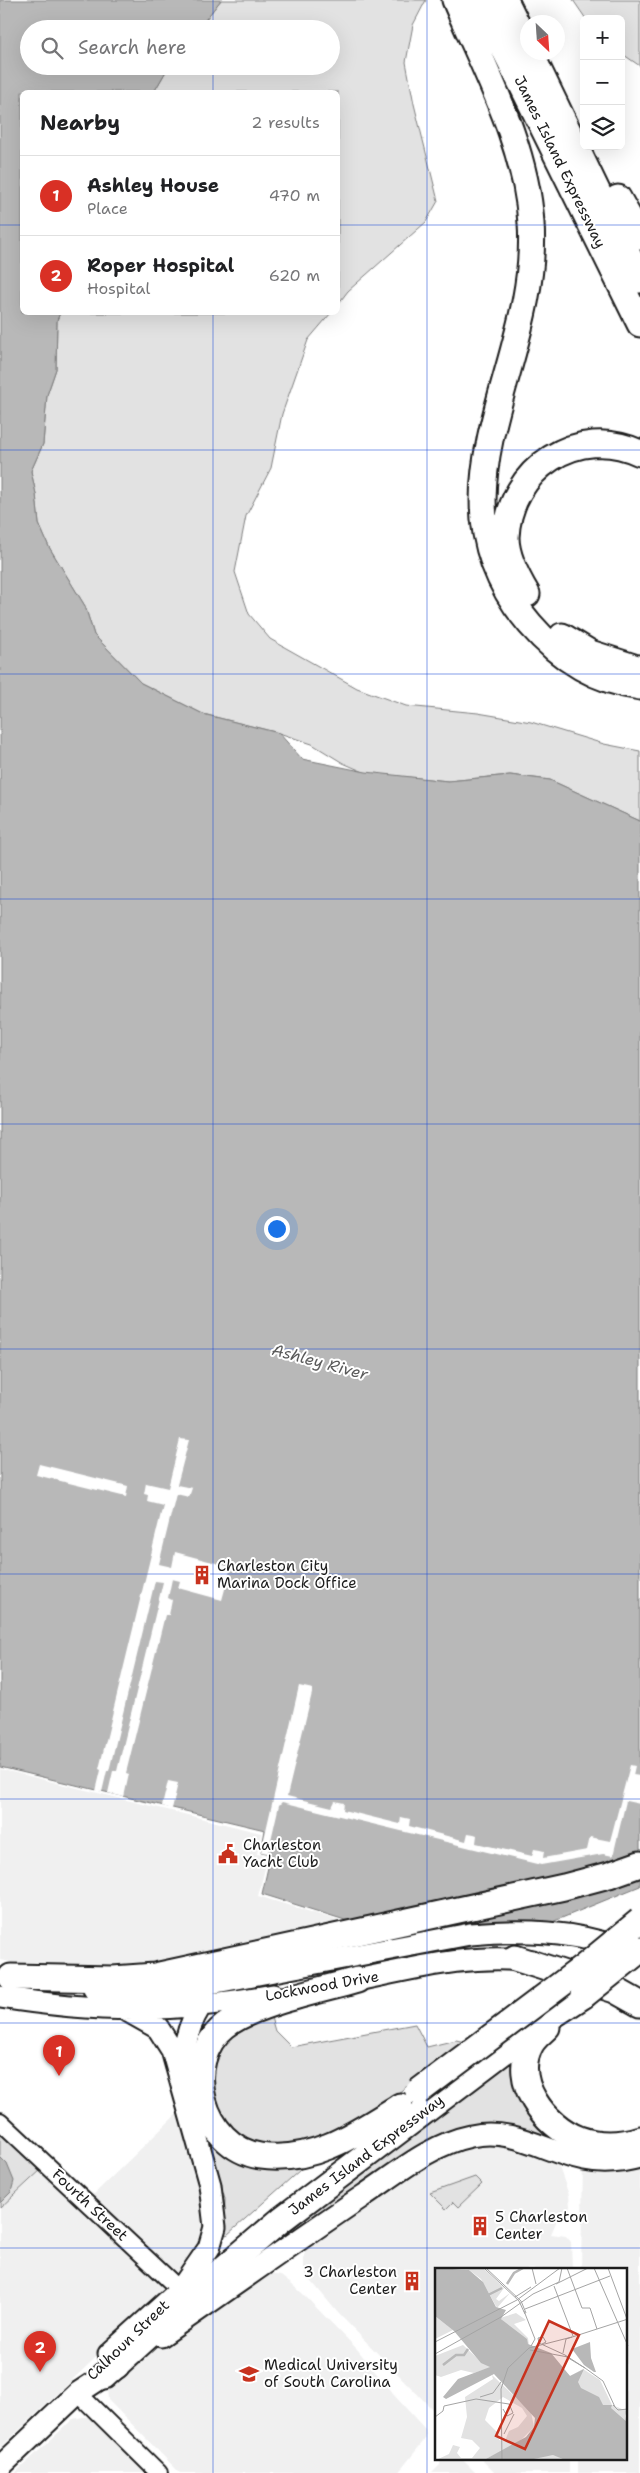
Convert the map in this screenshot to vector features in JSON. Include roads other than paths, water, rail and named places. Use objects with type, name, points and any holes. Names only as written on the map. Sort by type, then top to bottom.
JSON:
[{"type":"highway","points":[[455,0],[514,140],[524,172],[531,223],[531,259],[522,312],[488,448],[482,488],[484,530],[493,563],[512,602],[562,657],[591,674],[624,685],[640,687]]},
{"type":"highway","name":"James Island Expressway","points":[[480,0],[640,324]]},
{"type":"highway","name":"James Island Expressway","points":[[505,0],[520,31]]},
{"type":"highway","name":"James Island Expressway","points":[[534,60],[640,280]]},
{"type":"highway","points":[[535,60],[580,135]]},
{"type":"highway","points":[[588,150],[640,237]]},
{"type":"highway","points":[[640,453],[619,445],[600,443],[562,451],[535,470],[521,489],[512,508],[506,539],[516,575],[533,605],[561,636],[590,653],[640,669]]},
{"type":"highway","points":[[4,1983],[155,1976],[289,1958],[609,1875],[640,1864]]},
{"type":"highway","name":"James Island Expressway","points":[[180,2290],[640,1921]]},
{"type":"highway","name":"James Island Expressway","points":[[104,2376],[202,2287],[415,2102],[584,1995],[640,1950]]},
{"type":"highway","points":[[515,1958],[615,1990],[640,2004]]},
{"type":"highway","points":[[357,1980],[296,1994],[237,2017],[223,2028],[209,2044],[203,2056],[200,2074],[201,2091],[208,2113],[219,2134],[230,2144],[259,2156],[296,2156],[315,2152],[338,2142],[415,2102]]},
{"type":"highway","points":[[584,1995],[546,2028],[531,2044],[526,2063],[529,2090],[542,2113],[554,2125],[580,2139],[612,2144],[640,2138]]},
{"type":"main road","name":"Lockwood Drive","points":[[4,1983],[124,1991],[168,1990],[227,1981],[289,1958],[499,1931],[583,1936],[640,1955]]},
{"type":"main road","name":"Lockwood Drive","points":[[357,1980],[470,1959],[515,1958],[562,1964],[640,1992]]},
{"type":"main road","points":[[181,2078],[183,2053],[199,2007],[211,1993],[227,1981]]},
{"type":"main road","name":"Lockwood Drive","points":[[4,1983],[81,2008],[127,2010],[199,2007],[296,1994]]},
{"type":"main road","name":"Calhoun Street","points":[[78,2393],[95,2368],[180,2290],[209,2248],[215,2227],[210,2185],[172,2050],[158,2028],[127,2010]]},
{"type":"main road","name":"Calhoun Street","points":[[0,2467],[78,2393],[338,2213],[446,2143],[471,2136],[504,2134],[584,2160],[622,2162],[640,2157]]},
{"type":"street","name":"Fourth Street","points":[[0,2121],[180,2290]]},
{"type":"street","points":[[78,2393],[159,2473]]},
{"type":"water","name":"Ashley River","points":[[0,0],[221,0],[205,20],[20,20],[20,75],[164,75],[155,90],[20,90],[20,315],[59,315],[57,320],[56,369],[47,395],[43,444],[31,471],[36,494],[39,524],[49,547],[85,606],[94,635],[141,683],[203,714],[279,733],[302,759],[366,772],[448,781],[510,775],[550,780],[640,821],[640,1886],[552,1922],[345,1920],[262,1894],[271,1854],[261,1852],[265,1830],[0,1767]]},
{"type":"water","points":[[0,2157],[7,2164],[14,2181],[11,2192],[0,2203]]},
{"type":"place","name":"Charleston City Marina Dock Office","points":[[202,1575]]},
{"type":"place","name":"Charleston Yacht Club","points":[[228,1854]]},
{"type":"place","name":"Ashley House","points":[[59,2076]]},
{"type":"place","name":"5 Charleston Center","points":[[480,2226]]},
{"type":"place","name":"3 Charleston Center","points":[[412,2281]]},
{"type":"place","name":"Roper Hospital","points":[[40,2372]]},
{"type":"place","name":"Medical University of South Carolina","points":[[249,2374]]}]
